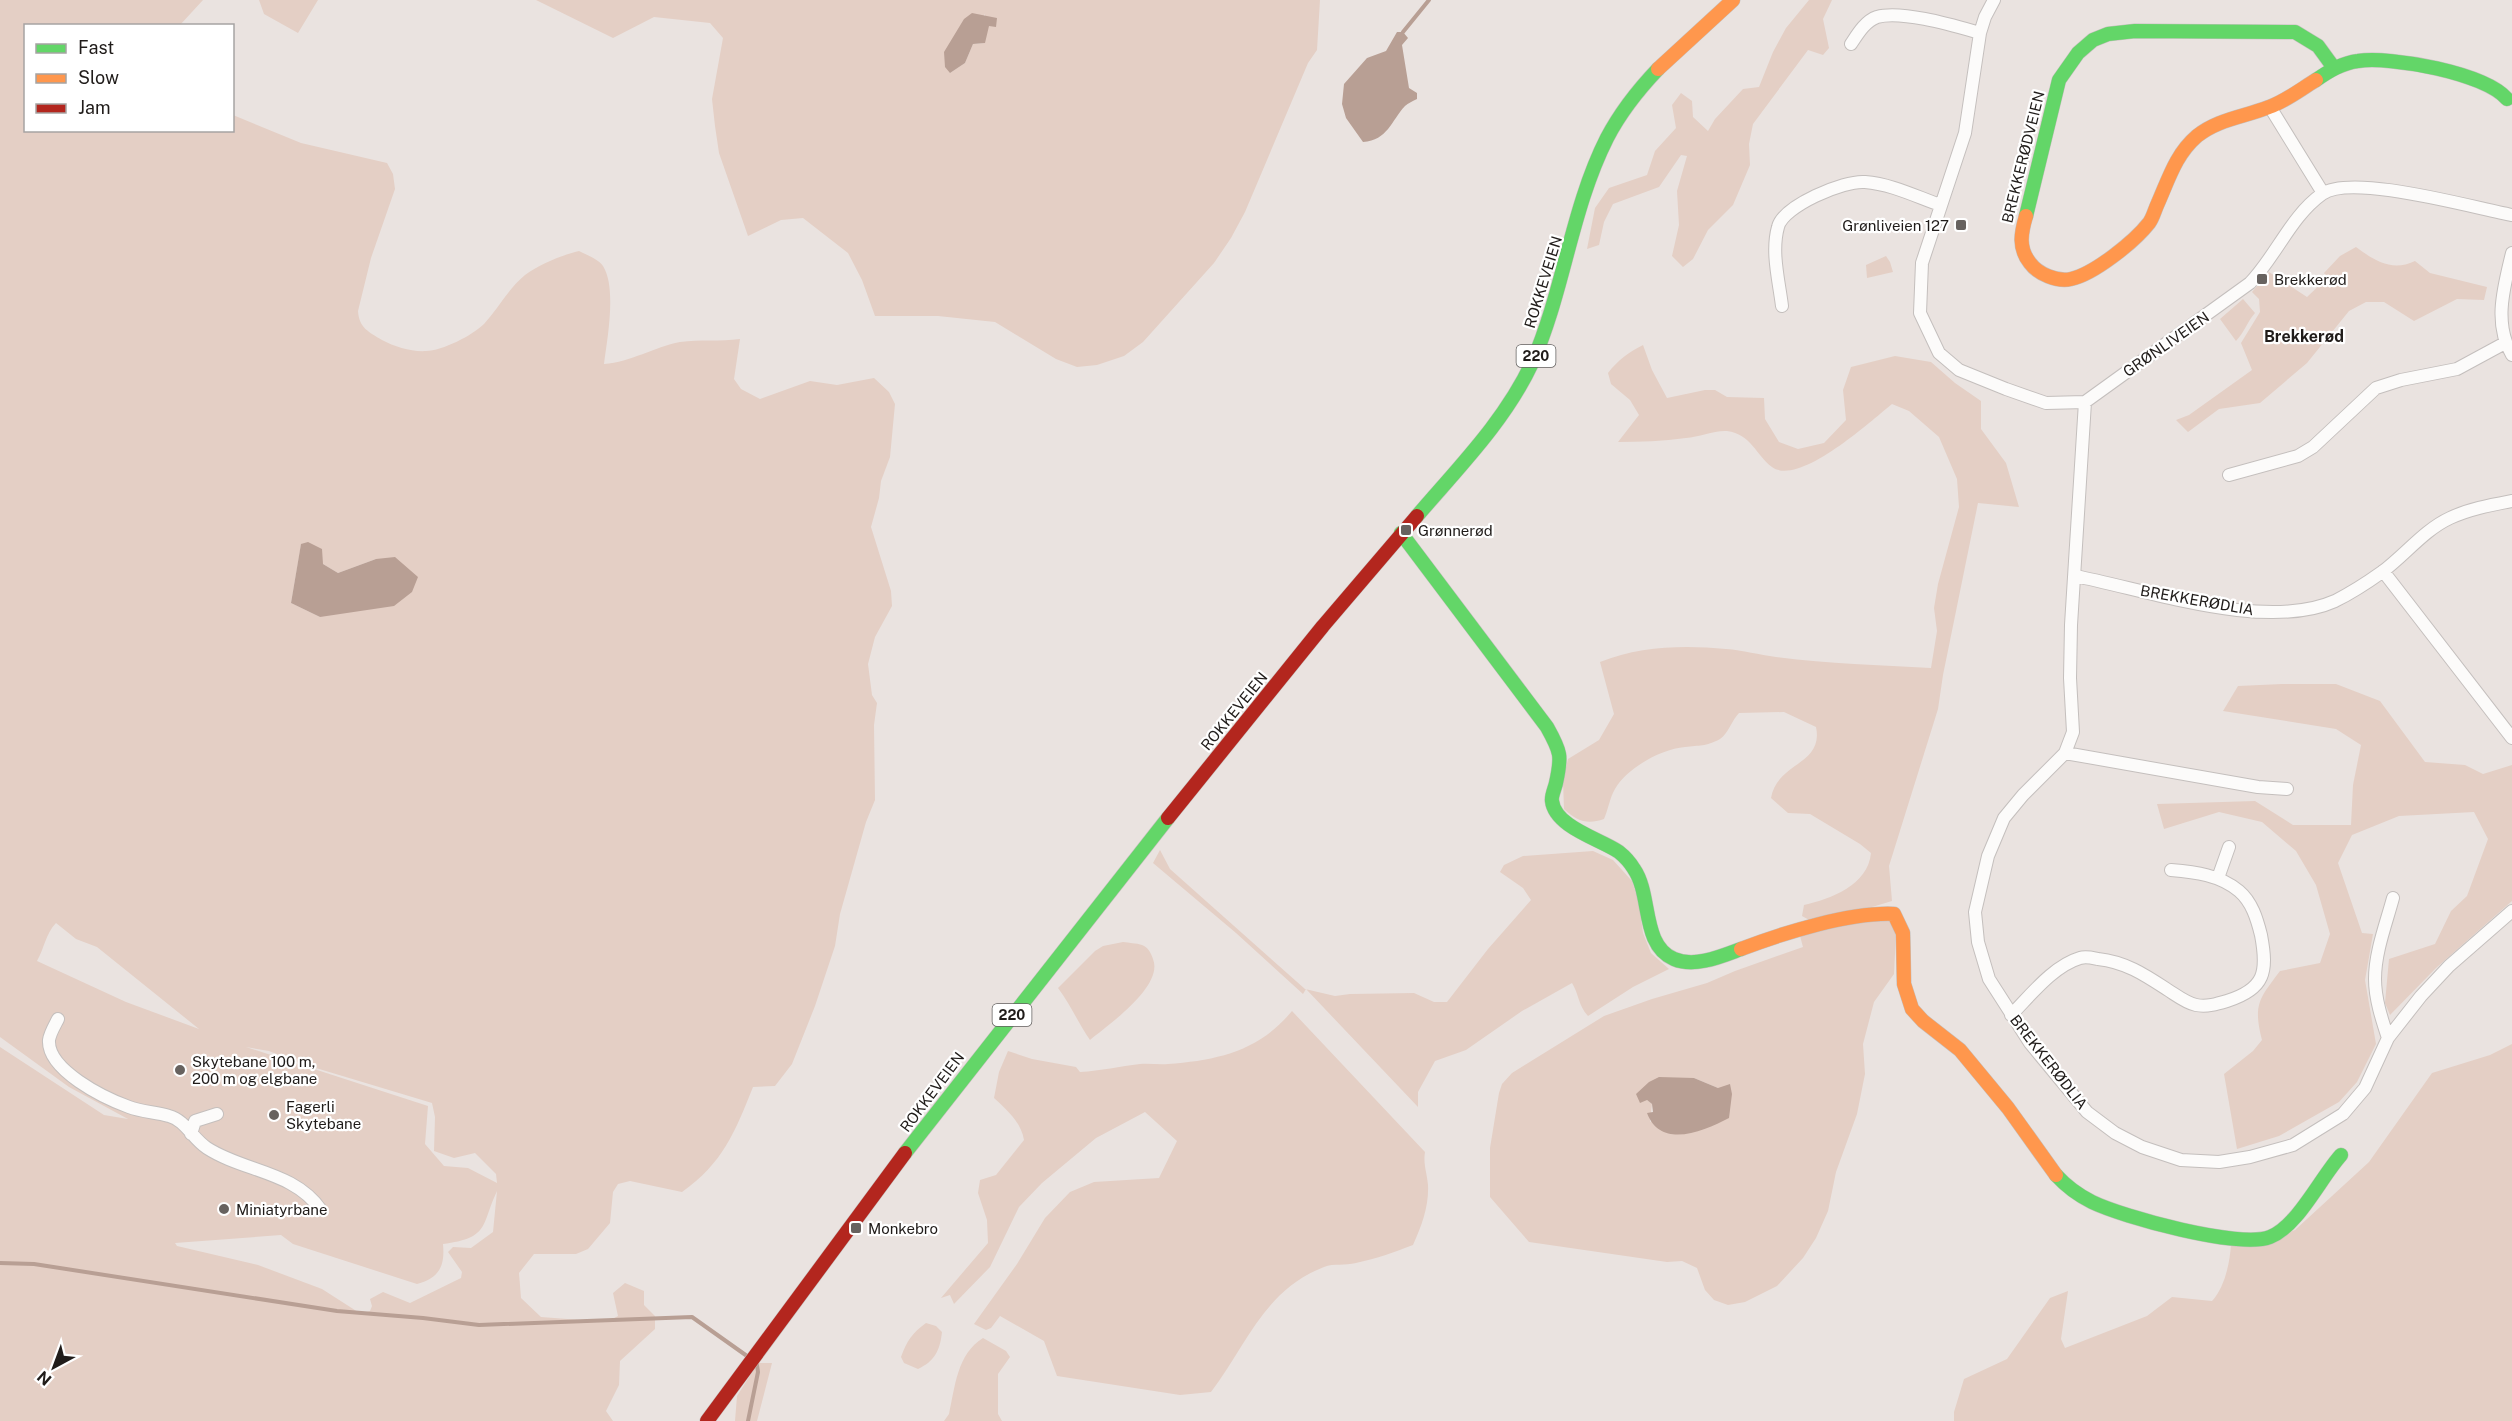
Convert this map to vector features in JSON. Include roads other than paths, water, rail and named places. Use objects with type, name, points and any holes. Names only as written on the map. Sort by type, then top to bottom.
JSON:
[{"type":"street","name":"ROKKEVEIEN","points":[[707,1421],[755,1354],[1054,959],[1401,533],[1503,413],[1531,368],[1548,324],[1593,169],[1613,127],[1648,82],[1684,44],[1733,0]]},
{"type":"street","points":[[1994,0],[1980,33],[1965,133],[1922,263],[1920,313],[1939,352],[1959,370],[2046,403],[2085,402],[2071,625],[2070,678],[2073,732],[2065,753],[2258,787],[2287,789]]},
{"type":"street","points":[[1851,44],[1862,28],[1876,17],[1905,16],[1980,33]]},
{"type":"street","name":"BREKKERØDVEIEN","points":[[2334,68],[2325,52],[2309,38],[2295,32],[2135,31],[2108,34],[2093,40],[2078,52],[2059,80],[2020,239],[2025,257],[2035,270],[2052,277],[2070,279],[2094,268],[2130,242],[2150,222],[2169,174],[2185,147],[2213,125],[2270,107],[2300,91],[2334,68],[2356,61],[2386,59],[2469,76],[2502,93],[2507,99]]},
{"type":"street","points":[[2270,107],[2324,193],[2352,187],[2371,187],[2512,215]]},
{"type":"street","points":[[1782,306],[1775,242],[1778,225],[1786,213],[1804,201],[1861,181],[1884,184],[1940,205]]},
{"type":"street","name":"GRØNLIVEIEN","points":[[2085,402],[2250,283],[2263,269],[2302,214],[2324,193]]},
{"type":"street","points":[[2512,253],[2502,297],[2501,324],[2505,344],[2512,355]]},
{"type":"street","points":[[2229,475],[2298,456],[2313,447],[2376,388],[2401,380],[2457,369],[2505,344]]},
{"type":"street","name":"BREKKERØDLIA","points":[[2075,576],[2238,610],[2284,612],[2304,610],[2336,600],[2383,571],[2407,549],[2449,519],[2512,502]]},
{"type":"street","points":[[1401,533],[1547,727],[1557,745],[1561,760],[1552,801],[1560,819],[1620,853],[1635,870],[1644,889],[1652,932],[1666,954],[1674,959],[1697,962],[1720,957],[1777,935],[1874,913],[1894,914],[1903,928],[1902,982],[1910,1006],[1920,1020],[1957,1047],[2014,1115],[2052,1172],[2080,1196],[2124,1214],[2230,1238],[2254,1240],[2271,1236],[2289,1223],[2313,1188],[2341,1155]]},
{"type":"street","points":[[2383,571],[2512,738]]},
{"type":"street","name":"BREKKERØDLIA","points":[[2065,753],[2023,795],[2004,818],[1988,856],[1980,886],[1976,912],[1978,942],[1989,979],[2030,1043],[2087,1112],[2115,1133],[2142,1147],[2181,1160],[2200,1162],[2219,1162],[2250,1157],[2293,1145],[2343,1114],[2365,1088],[2388,1038],[2421,996],[2449,966],[2512,912]]},
{"type":"street","points":[[2218,878],[2229,847]]},
{"type":"street","points":[[2011,1015],[2048,978],[2064,966],[2082,957],[2115,961],[2136,968],[2182,999],[2195,1005],[2211,1006],[2244,996],[2261,981],[2265,968],[2260,934],[2248,901],[2230,884],[2218,878],[2171,870]]},
{"type":"street","points":[[2388,1038],[2380,1013],[2375,979],[2381,937],[2393,898]]},
{"type":"street","points":[[58,1019],[49,1041],[52,1056],[58,1066],[89,1088],[117,1102],[144,1112],[169,1116],[179,1121],[206,1148],[276,1175],[306,1193],[321,1210]]},
{"type":"street","points":[[191,1134],[195,1121],[217,1114]]},
{"type":"waterway","points":[[1403,32],[1429,0]]},
{"type":"waterway","points":[[0,1263],[34,1264],[337,1311],[479,1325],[692,1317],[747,1356]]},
{"type":"waterway","points":[[748,1421],[758,1372],[757,1365]]},
{"type":"place","name":"Grønliveien 127","points":[[1961,225]]},
{"type":"place","name":"Brekkerød","points":[[2262,279]]},
{"type":"place","name":"Grønnerød","points":[[1406,530]]},
{"type":"place","name":"Skytebane 100 m, 200 m og elgbane","points":[[180,1070]]},
{"type":"place","name":"Fagerli Skytebane","points":[[274,1115]]},
{"type":"place","name":"Miniatyrbane","points":[[224,1209]]},
{"type":"place","name":"Monkebro","points":[[856,1228]]},
{"type":"district","name":"Brekkerød","points":[[2304,336]]}]
